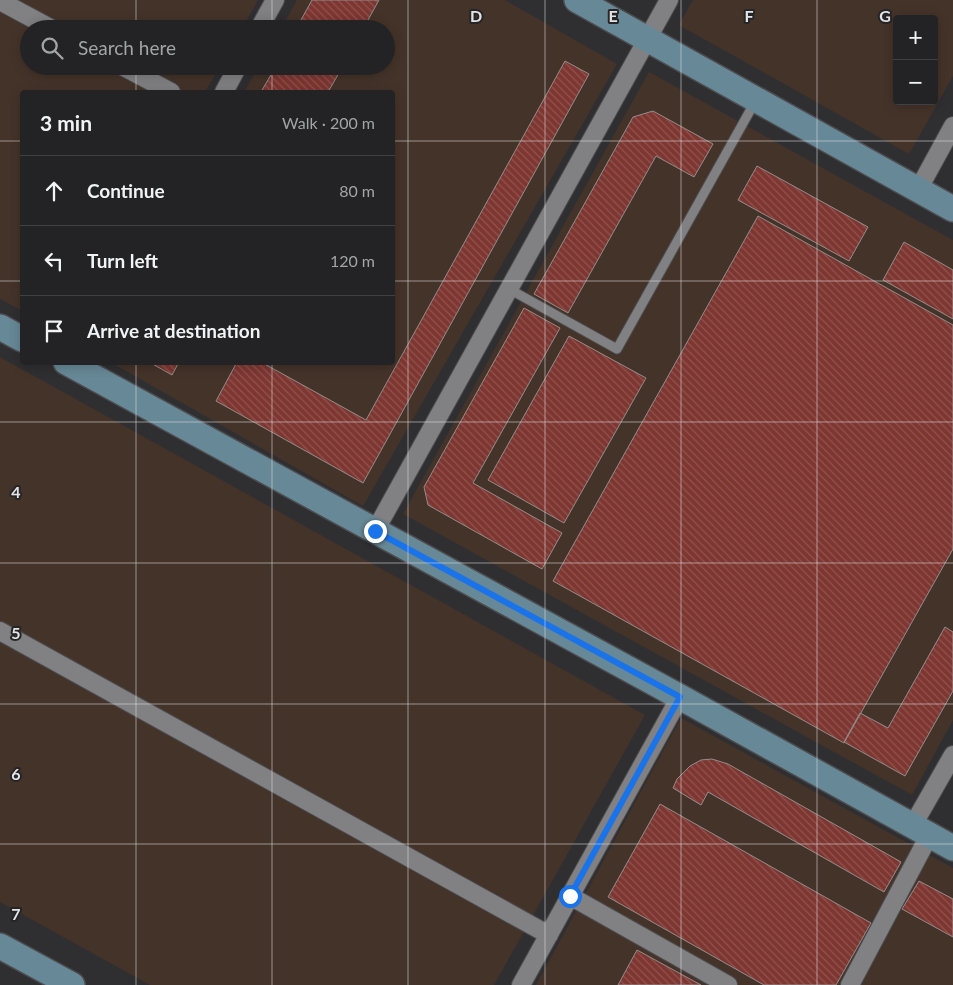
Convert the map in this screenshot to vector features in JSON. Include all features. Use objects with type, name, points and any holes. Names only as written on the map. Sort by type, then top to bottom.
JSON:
[{"type":"street","points":[[264,20],[275,0]]},
{"type":"street","points":[[577,0],[953,209]]},
{"type":"street","points":[[375,531],[669,0]]},
{"type":"street","points":[[0,1],[35,20]]},
{"type":"street","points":[[139,75],[167,90]]},
{"type":"street","points":[[225,90],[233,75]]},
{"type":"street","points":[[918,190],[953,126]]},
{"type":"street","points":[[0,327],[20,338]]},
{"type":"street","points":[[74,365],[953,848]]},
{"type":"street","points":[[0,631],[549,935]]},
{"type":"street","points":[[521,985],[680,697]]},
{"type":"street","points":[[850,985],[922,830],[953,755]]},
{"type":"street","points":[[570,896],[728,985]]},
{"type":"street","points":[[0,946],[72,985]]},
{"type":"lane","points":[[509,289],[617,349],[757,100]]},
{"type":"shaded area","points":[[0,0],[258,0],[247,20],[20,20],[20,75],[215,75],[206,90],[20,90],[20,310],[0,299]]},
{"type":"shaded area","points":[[297,0],[505,0],[617,64],[363,506],[116,365],[395,365],[395,90],[245,90],[254,75],[395,75],[395,20],[286,20]]},
{"type":"shaded area","points":[[693,0],[953,0],[953,76],[938,103],[938,15],[893,15],[893,105],[937,105],[909,154],[679,25]]},
{"type":"shaded area","points":[[649,72],[953,240],[953,720],[912,795],[403,514]]},
{"type":"shaded area","points":[[0,357],[645,715],[494,985],[150,985],[0,902]]},
{"type":"shaded area","points":[[681,718],[953,868],[953,985],[536,985]]},
{"type":"building","points":[[312,0],[379,0],[368,20],[301,20]]},
{"type":"building","points":[[565,61],[589,74],[363,483],[216,401],[235,365],[266,365],[366,420]]},
{"type":"building","points":[[271,75],[338,75],[329,90],[262,90]]},
{"type":"building","points":[[653,111],[713,144],[694,177],[656,156],[568,313],[534,294],[633,117]]},
{"type":"building","points":[[757,166],[868,227],[849,261],[738,200]]},
{"type":"building","points":[[758,216],[953,325],[953,549],[844,743],[553,581]]},
{"type":"building","points":[[904,242],[953,270],[953,319],[883,280]]},
{"type":"building","points":[[524,308],[560,328],[473,483],[562,533],[542,569],[428,505],[424,487]]},
{"type":"building","points":[[569,336],[646,378],[564,523],[488,480]]},
{"type":"building","points":[[154,365],[177,365],[172,375]]},
{"type":"building","points":[[945,627],[953,632],[953,691],[905,776],[844,742],[860,713],[888,728]]},
{"type":"building","points":[[712,759],[728,764],[901,862],[884,892],[708,792],[701,805],[673,788],[677,779],[690,766],[701,760]]},
{"type":"building","points":[[660,804],[871,923],[836,985],[764,985],[608,897]]},
{"type":"building","points":[[919,881],[953,899],[953,937],[902,909]]},
{"type":"building","points":[[637,950],[701,985],[618,985]]},
{"type":"route","points":[[375,531],[680,697],[570,896]]}]
